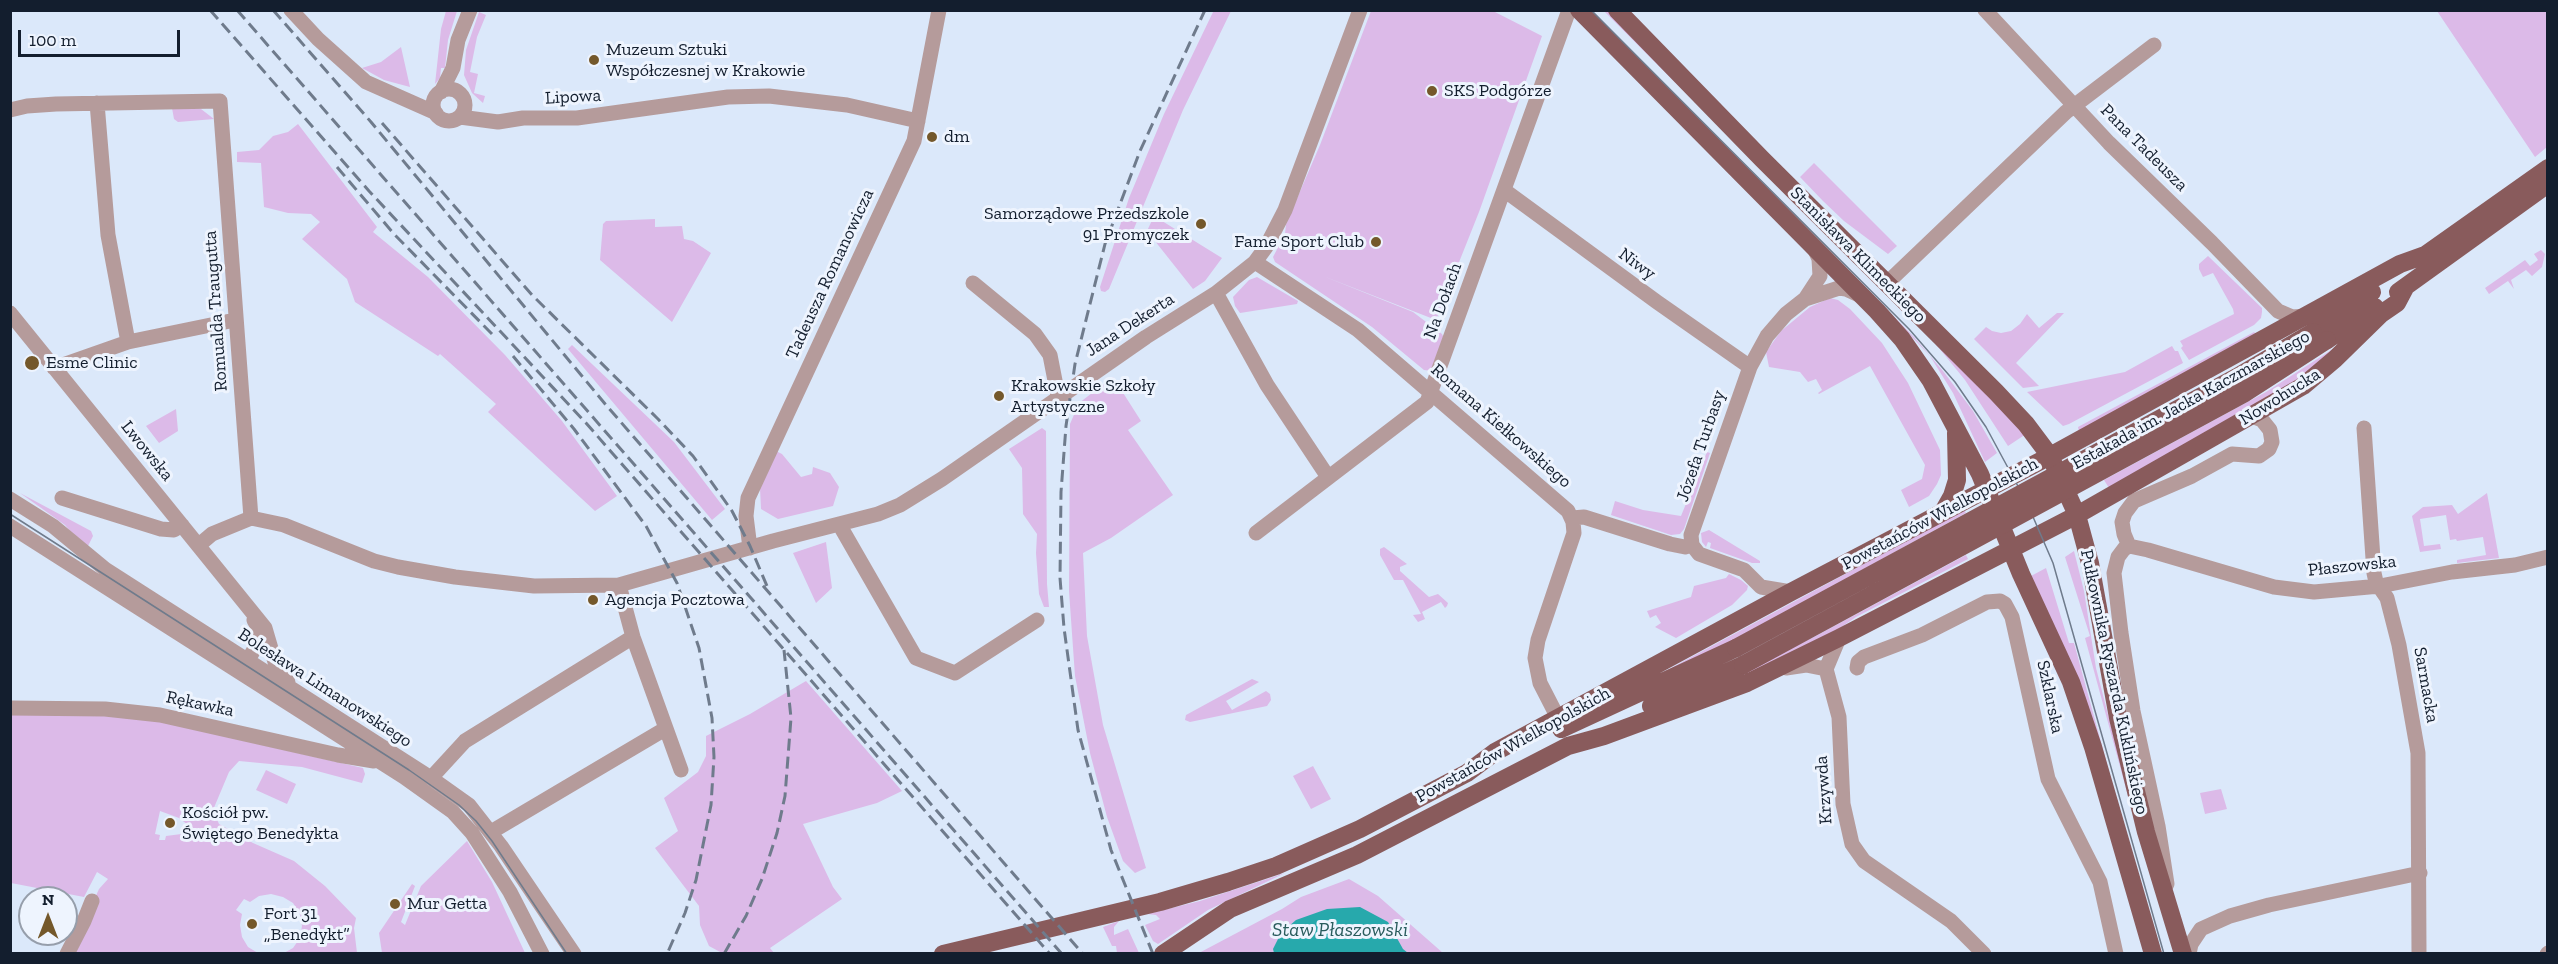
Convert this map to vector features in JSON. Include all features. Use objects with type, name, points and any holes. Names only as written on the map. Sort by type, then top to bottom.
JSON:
[{"type":"main road","name":"Stanisława Klimeckiego","points":[[1579,10],[1902,339],[1931,381],[1987,490]]},
{"type":"main road","name":"Stanisława Klimeckiego","points":[[1617,10],[2015,412],[2050,456],[2077,515]]},
{"type":"main road","name":"Estakada im. Jacka Kaczmarskiego","points":[[1568,746],[1739,656],[2237,377],[2316,330],[2547,168]]},
{"type":"main road","name":"Nowohucka","points":[[2010,549],[2077,515],[2291,394],[2321,372],[2381,314],[2397,303],[2406,286],[2547,184]]},
{"type":"main road","name":"Estakada im. Jacka Kaczmarskiego","points":[[2316,330],[2406,286]]},
{"type":"main road","points":[[2050,456],[2267,338],[2316,330]]},
{"type":"main road","points":[[1943,512],[1952,496],[1957,480],[1956,428]]},
{"type":"main road","name":"Powstańców Wielkopolskich","points":[[944,954],[971,951],[1160,902],[1276,866],[1360,829],[1467,773],[1495,752],[1791,592],[2050,456]]},
{"type":"main road","name":"Pułkownika Ryszarda Kuklińskiego","points":[[1987,490],[2020,574],[2071,682],[2094,747],[2153,954]]},
{"type":"main road","name":"Pułkownika Ryszarda Kuklińskiego","points":[[2077,515],[2094,579],[2118,718],[2146,832],[2183,954]]},
{"type":"main road","name":"Powstańców Wielkopolskich","points":[[1163,954],[1230,909],[1357,855],[1568,746],[1604,736],[1720,694],[1774,670],[1839,639],[2010,549]]},
{"type":"main road","points":[[1968,572],[2001,568],[2020,574]]},
{"type":"main road","name":"Estakada im. Jacka Kaczmarskiego","points":[[1467,773],[1739,656]]},
{"type":"street","points":[[291,10],[359,77],[378,88],[403,98],[437,101],[451,90],[463,97]]},
{"type":"street","points":[[437,101],[453,69],[458,40],[470,10]]},
{"type":"street","name":"Tadeusza Romanowicza","points":[[750,548],[746,516],[748,498],[909,153],[918,121],[939,10]]},
{"type":"street","name":"Jana Dekerta","points":[[251,518],[284,525],[374,561],[421,571],[534,586],[619,585],[878,514],[924,491],[1058,396],[1216,293],[1255,262],[1266,247],[1286,206],[1360,10]]},
{"type":"street","name":"Na Dołach","points":[[1256,532],[1425,405],[1569,10]]},
{"type":"street","name":"Pana Tadeusza","points":[[1985,10],[2073,106],[2278,311]]},
{"type":"street","points":[[1886,284],[2073,106],[2154,45]]},
{"type":"street","points":[[437,101],[447,120],[460,117],[465,109],[453,69]]},
{"type":"street","name":"Lipowa","points":[[460,117],[490,122],[514,119],[577,118],[693,101],[769,96],[847,105],[918,121]]},
{"type":"street","name":"Lipowa","points":[[463,97],[479,110],[514,119]]},
{"type":"street","name":"Romualda Traugutta","points":[[97,103],[220,101],[251,518]]},
{"type":"street","points":[[10,110],[27,106],[97,103],[108,235],[128,342]]},
{"type":"street","name":"Niwy","points":[[1504,190],[1750,367]]},
{"type":"street","name":"Józefa Turbasy","points":[[1692,545],[1691,535],[1696,517],[1750,367],[1773,328],[1805,299],[1820,276],[1819,259],[1814,248]]},
{"type":"street","name":"Romana Kiełkowskiego","points":[[1255,262],[1358,330],[1564,507],[1572,518]]},
{"type":"street","points":[[973,283],[1035,334],[1050,355],[1058,396]]},
{"type":"street","name":"Józefa Turbasy","points":[[1805,299],[1839,288],[1861,296]]},
{"type":"street","points":[[1216,293],[1267,385],[1328,477]]},
{"type":"street","points":[[2267,338],[2274,327],[2278,311],[2316,330]]},
{"type":"street","name":"Lwowska","points":[[10,313],[199,545],[252,615],[265,628],[277,669],[297,692]]},
{"type":"street","points":[[54,368],[128,342],[235,320]]},
{"type":"street","points":[[2201,929],[2187,927],[2169,910],[2165,863],[2133,711],[2115,582],[2118,557],[2129,546],[2122,522],[2124,513],[2134,501],[2192,476],[2232,454],[2259,456],[2269,449],[2272,442],[2270,430],[2262,420],[2252,416]]},
{"type":"street","name":"Sarmacka","points":[[2364,428],[2374,573],[2387,598],[2399,645],[2418,753],[2420,954]]},
{"type":"street","points":[[62,498],[161,529],[174,530],[182,525]]},
{"type":"street","name":"Bolesława Limanowskiego","points":[[10,499],[53,526],[105,569],[431,778],[469,805],[491,832],[574,954]]},
{"type":"street","points":[[1558,718],[1540,683],[1535,658],[1538,640],[1572,538],[1574,527],[1572,518],[1584,517],[1670,544],[1685,547],[1692,545],[1706,557],[1744,570],[1761,587],[1791,592]]},
{"type":"street","points":[[199,545],[212,534],[251,518]]},
{"type":"street","points":[[840,524],[916,658],[955,673],[1038,620]]},
{"type":"street","name":"Bolesława Limanowskiego","points":[[10,526],[247,676],[453,812],[463,822],[510,892],[542,954]]},
{"type":"street","name":"Płaszowska","points":[[2129,546],[2253,582],[2295,591],[2334,591],[2380,586],[2452,572],[2515,565],[2547,557]]},
{"type":"street","points":[[619,585],[633,637],[681,770]]},
{"type":"street","points":[[1756,611],[1761,587]]},
{"type":"street","name":"Szklarska","points":[[1857,668],[1858,662],[1864,657],[1936,629],[1987,602],[2000,601],[2006,604],[2012,617],[2048,779],[2100,882],[2116,954]]},
{"type":"street","name":"Lwowska","points":[[247,676],[248,660],[255,648],[259,630],[252,615]]},
{"type":"street","points":[[431,778],[465,741],[633,637]]},
{"type":"street","points":[[1774,670],[1806,665],[1826,669],[1839,639]]},
{"type":"street","name":"Krzywda","points":[[1826,669],[1839,717],[1843,804],[1852,844],[1864,861],[1951,921],[1984,954]]},
{"type":"street","name":"Rękawka","points":[[10,708],[105,709],[160,715],[338,755],[380,762]]},
{"type":"street","points":[[491,832],[665,729]]},
{"type":"street","points":[[2189,954],[2191,944],[2201,929],[2223,919],[2270,905],[2420,873]]},
{"type":"street","points":[[68,954],[92,901]]},
{"type":"shaded area","points":[[1214,10],[1231,11],[1183,110],[1109,289],[1105,292],[1101,291],[1100,287],[1129,198],[1164,114]]},
{"type":"shaded area","points":[[446,11],[457,11],[448,40],[445,68],[441,68],[440,78],[435,84],[441,29]]},
{"type":"shaded area","points":[[1371,11],[1493,11],[1542,36],[1479,212],[1436,320],[1323,276],[1413,312],[1442,334],[1444,338],[1432,371],[1424,370],[1372,327],[1275,262],[1273,257],[1285,234],[1286,224],[1320,145]]},
{"type":"shaded area","points":[[1604,11],[1609,11],[2026,434],[2008,446],[1965,380],[1934,342]]},
{"type":"shaded area","points":[[2437,11],[2547,11],[2547,147],[2535,157]]},
{"type":"shaded area","points":[[479,12],[486,15],[477,37],[470,72],[478,74],[474,93],[485,96],[483,103],[472,93],[464,75],[466,50]]},
{"type":"shaded area","points":[[401,47],[410,87],[384,80],[362,68],[381,62]]},
{"type":"shaded area","points":[[172,108],[201,109],[214,119],[178,122],[174,119]]},
{"type":"shaded area","points":[[298,124],[377,227],[373,232],[428,277],[505,355],[562,421],[617,496],[595,511],[488,412],[496,404],[440,354],[438,356],[355,302],[347,279],[302,239],[320,222],[311,214],[288,213],[264,207],[261,163],[237,162],[237,152],[259,150],[273,136],[288,132]]},
{"type":"shaded area","points":[[1814,163],[1897,246],[1888,254],[1844,221],[1823,201],[1800,177]]},
{"type":"shaded area","points":[[1154,216],[1222,258],[1205,281],[1193,289],[1147,231]]},
{"type":"shaded area","points":[[655,219],[655,227],[682,226],[684,239],[693,241],[711,253],[672,322],[600,260],[603,224],[606,221]]},
{"type":"shaded area","points":[[2541,250],[2545,254],[2542,267],[2532,276],[2526,270],[2511,280],[2514,289],[2508,281],[2489,294],[2485,288],[2525,260],[2530,266],[2538,260],[2534,254]]},
{"type":"shaded area","points":[[2208,256],[2262,308],[2261,318],[2254,325],[2189,360],[2181,348],[2183,346],[2180,341],[2234,314],[2213,273],[2203,277],[2199,269],[2199,264]]},
{"type":"shaded area","points":[[1849,271],[1914,337],[1943,371],[1973,411],[1997,453],[1985,462],[1953,393],[1930,356]]},
{"type":"shaded area","points":[[1257,277],[1298,301],[1297,304],[1240,313],[1233,297],[1249,280]]},
{"type":"shaded area","points":[[1830,298],[1838,300],[1850,309],[1882,343],[1908,383],[1940,450],[1941,475],[1937,484],[1929,496],[1909,507],[1901,490],[1922,479],[1925,465],[1870,366],[1819,394],[1822,390],[1816,379],[1808,382],[1800,372],[1769,367],[1766,352],[1781,331],[1810,307]]},
{"type":"shaded area","points":[[2057,313],[2064,313],[2016,363],[2039,386],[2023,388],[1974,339],[1986,327],[2001,333],[2011,331],[2027,314],[2039,328]]},
{"type":"shaded area","points":[[2254,332],[2257,335],[2079,432],[2078,427]]},
{"type":"shaded area","points":[[572,345],[674,442],[725,509],[712,520],[568,349]]},
{"type":"shaded area","points":[[2172,346],[2175,351],[2178,351],[2183,363],[2063,426],[2027,392],[2125,372]]},
{"type":"shaded area","points":[[2336,347],[2296,383],[2109,488],[2104,480],[2266,392]]},
{"type":"shaded area","points":[[1113,377],[1141,421],[1128,430],[1173,495],[1111,538],[1083,553],[1087,636],[1103,725],[1146,868],[1135,873],[1123,861],[1107,817],[1090,753],[1075,676],[1069,591],[1070,424],[1079,403]]},
{"type":"shaded area","points":[[176,409],[178,431],[159,443],[146,426]]},
{"type":"shaded area","points":[[1042,428],[1046,431],[1049,607],[1044,607],[1039,594],[1037,534],[1023,514],[1022,468],[1009,449]]},
{"type":"shaded area","points":[[776,451],[782,454],[801,477],[812,474],[813,467],[830,473],[839,487],[833,506],[778,519],[761,509],[760,488]]},
{"type":"shaded area","points":[[1707,452],[1710,453],[1684,529],[1680,534],[1671,535],[1611,515],[1615,501],[1643,510],[1681,516]]},
{"type":"shaded area","points":[[20,493],[91,531],[93,536],[86,550],[65,525]]},
{"type":"shaded area","points":[[2487,493],[2499,558],[2457,563],[2457,560],[2486,555],[2483,537],[2450,540],[2446,515],[2420,519],[2424,546],[2440,544],[2441,549],[2420,552],[2412,516],[2423,507],[2452,505],[2458,514]]},
{"type":"shaded area","points":[[1964,510],[1966,513],[1733,641],[1658,675]]},
{"type":"shaded area","points":[[1709,530],[1760,563],[1752,563],[1710,548],[1711,543],[1708,542],[1706,547],[1702,542],[1701,533]]},
{"type":"shaded area","points":[[826,542],[832,588],[816,603],[793,553]]},
{"type":"shaded area","points":[[1384,547],[1407,564],[1400,567],[1400,571],[1429,597],[1438,594],[1448,603],[1447,606],[1445,608],[1441,602],[1422,612],[1425,619],[1418,622],[1413,615],[1421,614],[1403,580],[1394,580],[1380,555],[1380,549]]},
{"type":"shaded area","points":[[2074,551],[2084,591],[2096,668],[2146,862],[2085,638],[2090,636],[2065,557]]},
{"type":"shaded area","points":[[1966,555],[1968,559],[1856,617],[1821,641],[1682,702],[1814,637]]},
{"type":"shaded area","points":[[2046,568],[2069,643],[2074,643],[2132,856],[2031,576]]},
{"type":"shaded area","points":[[1729,574],[1748,586],[1747,590],[1732,605],[1676,638],[1655,627],[1661,623],[1656,615],[1650,618],[1647,611],[1691,597],[1694,586],[1726,578]]},
{"type":"shaded area","points":[[1252,679],[1259,682],[1226,701],[1232,710],[1266,691],[1270,694],[1271,700],[1267,706],[1190,722],[1185,720],[1186,715]]},
{"type":"shaded area","points":[[806,681],[902,791],[877,803],[803,824],[833,887],[842,899],[770,948],[774,953],[722,953],[709,946],[700,925],[699,906],[655,848],[678,831],[664,798],[698,772],[706,756],[706,736],[750,714]]},
{"type":"shaded area","points":[[39,712],[145,718],[363,768],[365,774],[362,783],[302,767],[239,761],[229,772],[213,810],[219,824],[253,843],[294,861],[325,886],[356,918],[354,928],[357,953],[284,953],[293,948],[300,938],[302,926],[300,914],[293,903],[271,894],[259,896],[250,902],[244,899],[236,910],[242,914],[240,925],[242,937],[248,947],[258,953],[70,953],[73,946],[78,946],[78,935],[99,889],[108,879],[97,872],[84,897],[78,896],[78,886],[27,886],[11,883],[10,714]],"holes":[[[160,811],[179,818],[188,825],[189,833],[166,836],[165,840],[159,840],[160,835],[155,834]]]},
{"type":"shaded area","points":[[1313,766],[1331,799],[1311,809],[1293,776]]},
{"type":"shaded area","points":[[266,770],[296,784],[287,804],[256,790]]},
{"type":"shaded area","points":[[2221,789],[2227,809],[2205,814],[2200,793]]},
{"type":"shaded area","points":[[467,841],[492,882],[525,953],[382,953],[379,933],[412,884],[415,886],[401,922],[405,925],[421,886]]},
{"type":"shaded area","points":[[1285,873],[1208,910],[1158,944],[1153,941],[1145,925],[1160,919],[1156,915],[1147,914],[1200,901]]},
{"type":"shaded area","points":[[1349,879],[1378,896],[1443,953],[1197,954],[1301,897]]},
{"type":"shaded area","points":[[1119,921],[1114,927],[1114,935],[1128,929],[1139,953],[1117,953],[1116,946],[1112,946],[1103,927]]},
{"type":"water","name":"Staw Płaszowski","points":[[1360,907],[1388,922],[1403,949],[1408,953],[1274,953],[1273,949],[1281,933],[1296,920],[1327,909]]},
{"type":"tram line","points":[[1591,10],[1909,329],[1955,382],[1986,427],[2027,503],[2053,563],[2164,954]]},
{"type":"tram line","points":[[10,514],[409,770],[459,805],[492,841],[567,954]]},
{"type":"railway","points":[[210,10],[369,191],[586,423],[1050,954]]},
{"type":"railway","points":[[237,10],[1062,954]]},
{"type":"railway","points":[[273,10],[371,122],[606,405],[1083,954]]},
{"type":"railway","points":[[1153,954],[1111,850],[1078,730],[1064,628],[1060,578],[1061,492],[1066,426],[1075,364],[1105,244],[1140,151],[1205,10]]},
{"type":"railway","points":[[382,123],[532,295],[693,456],[732,511],[767,586]]},
{"type":"railway","points":[[337,167],[394,234],[492,334]]},
{"type":"railway","points":[[513,356],[574,429],[646,526],[677,583],[699,648],[712,718],[714,757],[711,805],[696,880],[667,954]]},
{"type":"railway","points":[[724,954],[746,916],[762,879],[777,833],[785,796],[791,718],[784,650]]},
{"type":"place","name":"Muzeum Sztuki Współczesnej w Krakowie","points":[[594,60]]},
{"type":"place","name":"SKS Podgórze","points":[[1432,91]]},
{"type":"place","name":"dm","points":[[932,137]]},
{"type":"place","name":"Samorządowe Przedszkole 91 Promyczek","points":[[1201,224]]},
{"type":"place","name":"Fame Sport Club","points":[[1376,242]]},
{"type":"place","name":"Esme Clinic","points":[[32,363]]},
{"type":"place","name":"Krakowskie Szkoły Artystyczne","points":[[999,396]]},
{"type":"place","name":"Agencja Pocztowa","points":[[593,600]]},
{"type":"place","name":"Kościół pw. Świętego Benedykta","points":[[170,823]]},
{"type":"place","name":"Mur Getta","points":[[395,904]]},
{"type":"place","name":"Fort 31 „Benedykt”","points":[[252,924]]}]
